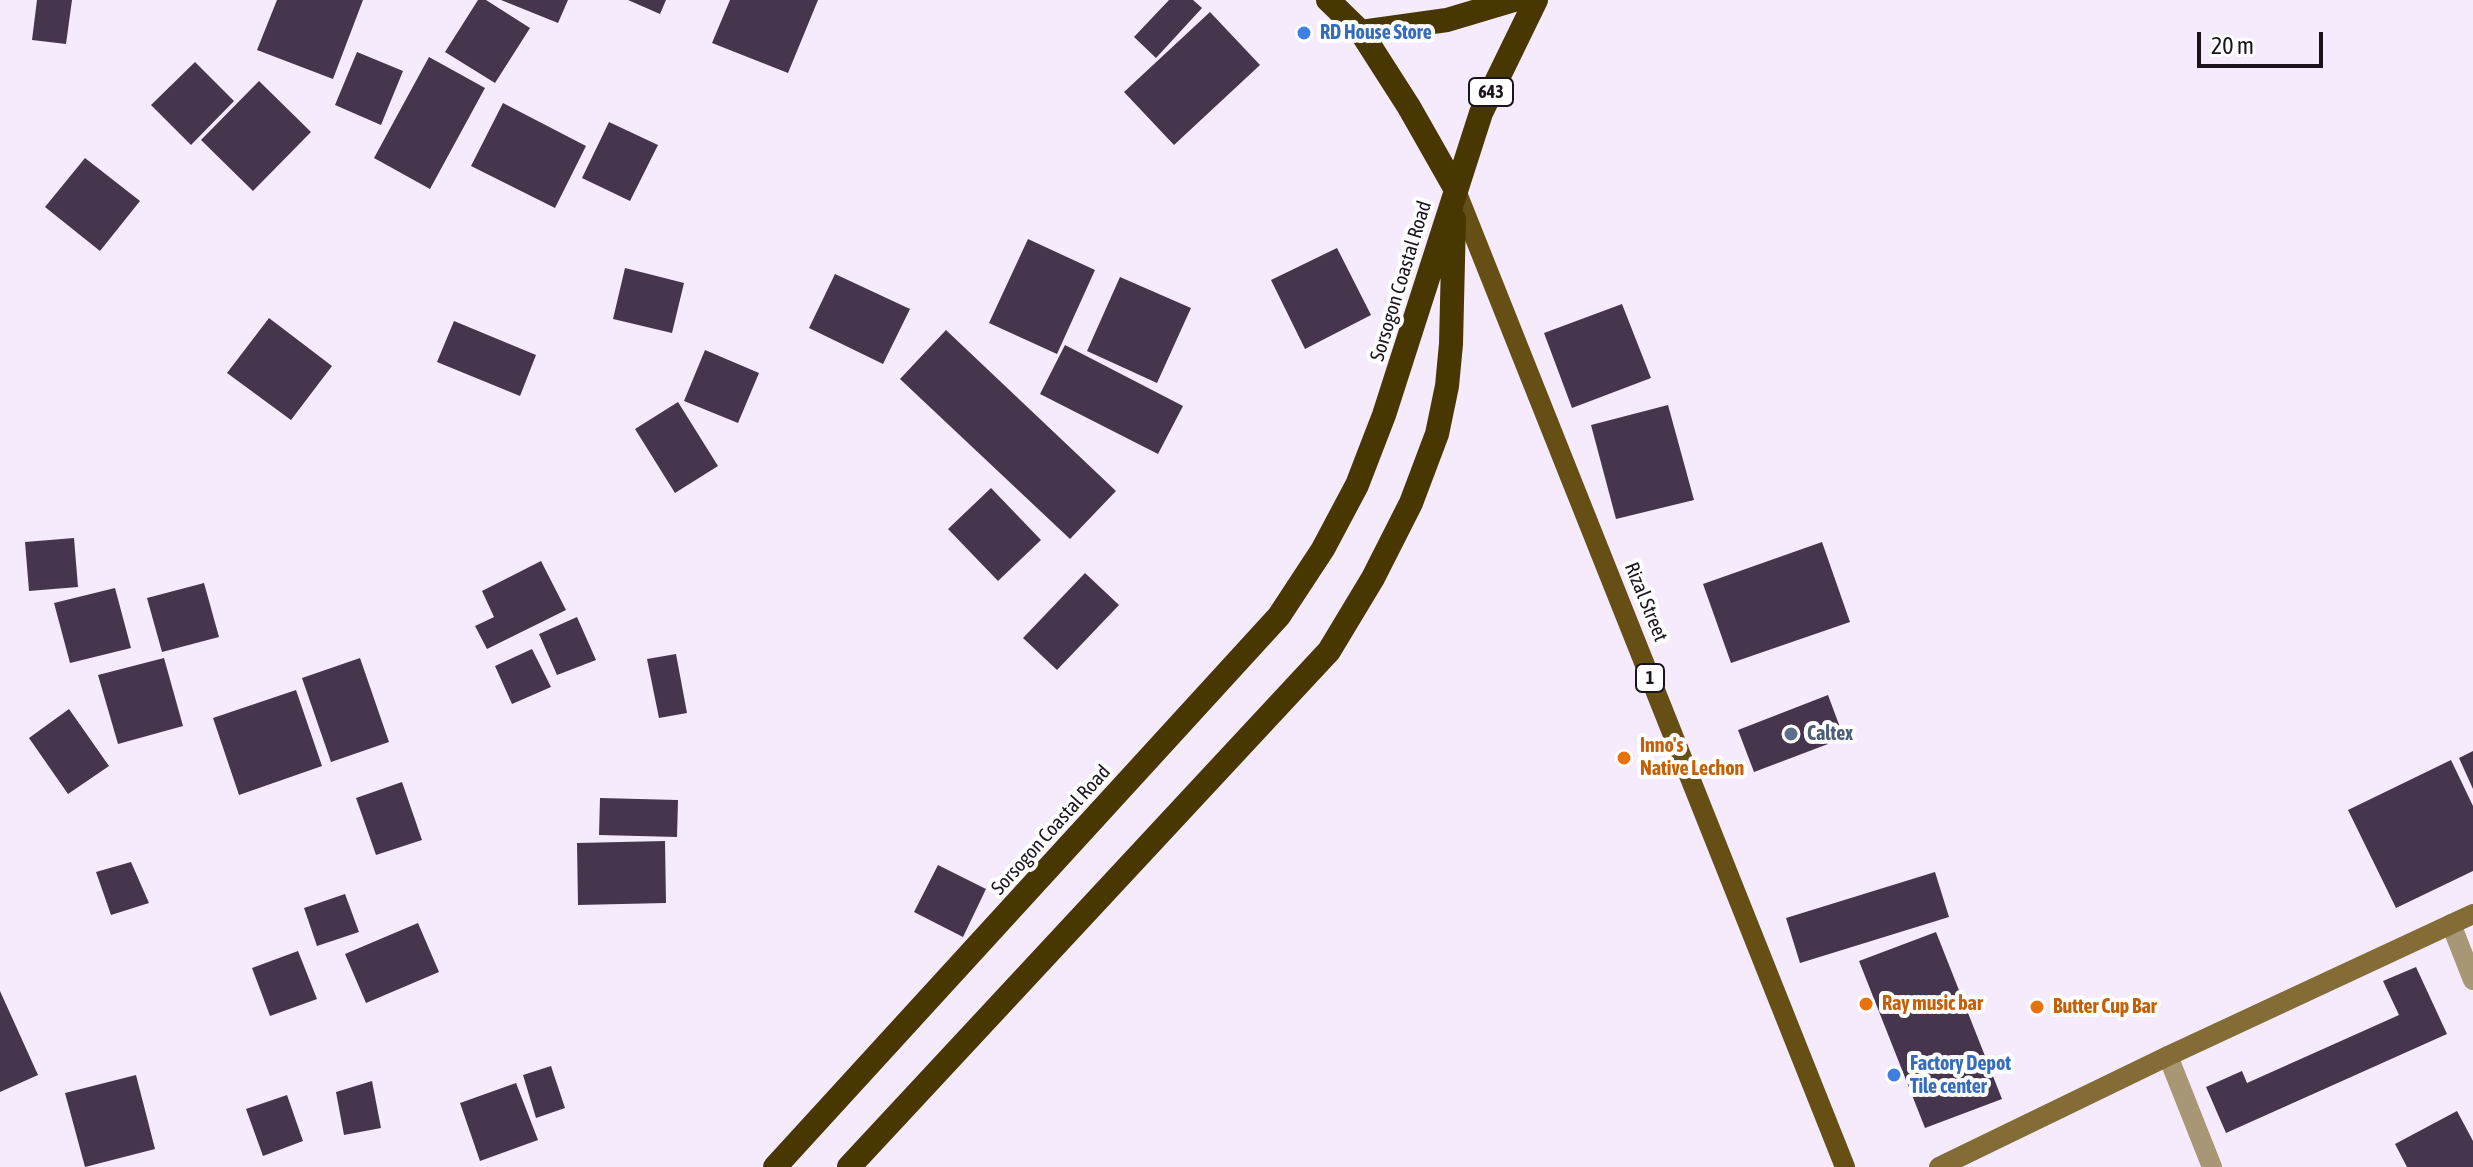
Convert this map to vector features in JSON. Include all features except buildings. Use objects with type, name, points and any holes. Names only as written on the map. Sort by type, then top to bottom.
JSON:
[{"type":"highway","name":"1","points":[[1328,0],[1361,32],[1409,107],[1455,188]]},
{"type":"highway","points":[[1361,32],[1447,20],[1514,0]]},
{"type":"highway","name":"643","points":[[1455,188],[1481,113],[1536,0]]},
{"type":"highway","name":"Sorsogon Coastal Road","points":[[775,1167],[1279,616],[1323,549],[1357,485],[1384,415],[1455,188]]},
{"type":"highway","name":"Sorsogon Coastal Road","points":[[849,1167],[1329,651],[1373,578],[1411,503],[1437,434],[1447,386],[1451,344],[1455,188]]},
{"type":"main road","name":"Rizal Street","points":[[1455,188],[1845,1167]]},
{"type":"street","points":[[1939,1167],[2473,914]]},
{"type":"street","points":[[2451,924],[2473,980]]},
{"type":"street","points":[[2168,1056],[2212,1167]]},
{"type":"place","name":"RD House Store","points":[[1304,33]]},
{"type":"place","name":"Caltex","points":[[1791,734]]},
{"type":"place","name":"Inno's Native Lechon","points":[[1624,758]]},
{"type":"place","name":"Ray music bar","points":[[1866,1004]]},
{"type":"place","name":"Butter Cup Bar","points":[[2037,1007]]},
{"type":"place","name":"Factory Depot Tile center","points":[[1894,1075]]}]
